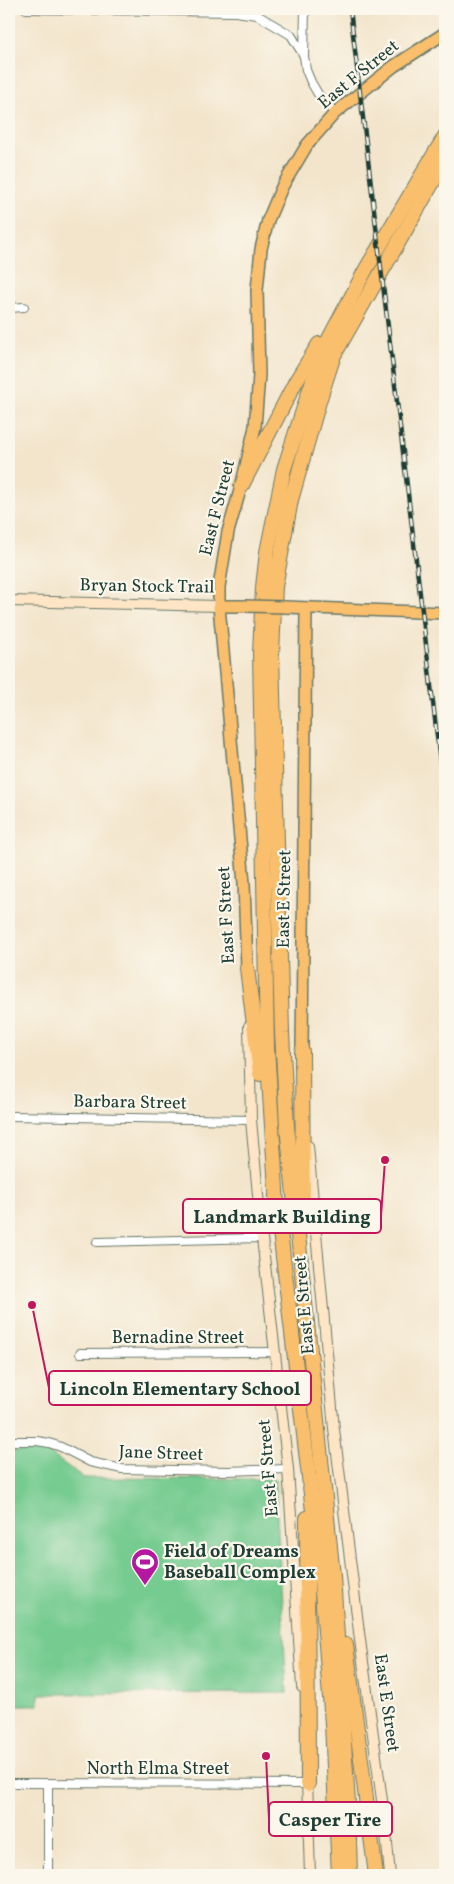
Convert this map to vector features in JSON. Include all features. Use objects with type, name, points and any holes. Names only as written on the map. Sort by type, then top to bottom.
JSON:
[{"type":"highway","points":[[241,487],[296,380],[366,269],[445,136]]},
{"type":"highway","points":[[350,1875],[348,1803],[333,1576],[287,1127],[282,1033],[272,653],[275,587],[291,500],[334,355],[445,161]]},
{"type":"highway","points":[[277,1206],[267,1047],[260,653],[263,587],[276,502],[295,433],[322,352],[366,269]]},
{"type":"highway","points":[[247,968],[305,1432],[327,1642],[337,1804],[339,1875]]},
{"type":"highway","points":[[301,1268],[303,1229],[302,1051]]},
{"type":"highway","points":[[305,1432],[308,1784]]},
{"type":"highway","points":[[333,1576],[342,1612],[376,1875]]},
{"type":"main road","name":"East F Street","points":[[310,1875],[308,1784],[288,1469],[262,1238],[251,1120],[244,884],[219,606],[219,587],[230,524],[255,427],[259,375],[257,290],[261,248],[268,220],[282,188],[307,145],[335,113],[394,66],[445,33]]},
{"type":"main road","name":"Bryan Stock Trail","points":[[9,601],[285,607],[445,613]]},
{"type":"main road","name":"East E Street","points":[[306,608],[302,1051],[306,1124],[334,1430],[385,1822],[390,1875]]},
{"type":"street","points":[[28,9],[236,12],[257,14],[291,35],[304,56]]},
{"type":"street","points":[[305,9],[304,56],[306,70],[318,94],[335,113]]},
{"type":"street","points":[[9,308],[24,307]]},
{"type":"street","name":"Barbara Street","points":[[9,1116],[251,1120]]},
{"type":"street","points":[[97,1242],[262,1238]]},
{"type":"street","name":"Bernadine Street","points":[[80,1353],[275,1352]]},
{"type":"street","name":"Jane Street","points":[[9,1441],[49,1443],[90,1462],[122,1469],[288,1469]]},
{"type":"street","name":"North Elma Street","points":[[9,1783],[308,1784]]},
{"type":"street","points":[[48,1783],[48,1875]]},
{"type":"green space","name":"Field of Dreams Baseball Complex","points":[[45,1450],[84,1478],[275,1479],[287,1693],[39,1694],[39,1705],[9,1705],[9,1451]]},
{"type":"railway","points":[[350,9],[445,803]]},
{"type":"place","name":"Landmark Building","points":[[385,1160]]},
{"type":"place","name":"Lincoln Elementary School","points":[[32,1305]]},
{"type":"place","name":"Field of Dreams Baseball Complex","points":[[145,1586]]},
{"type":"place","name":"Casper Tire","points":[[266,1756]]}]
